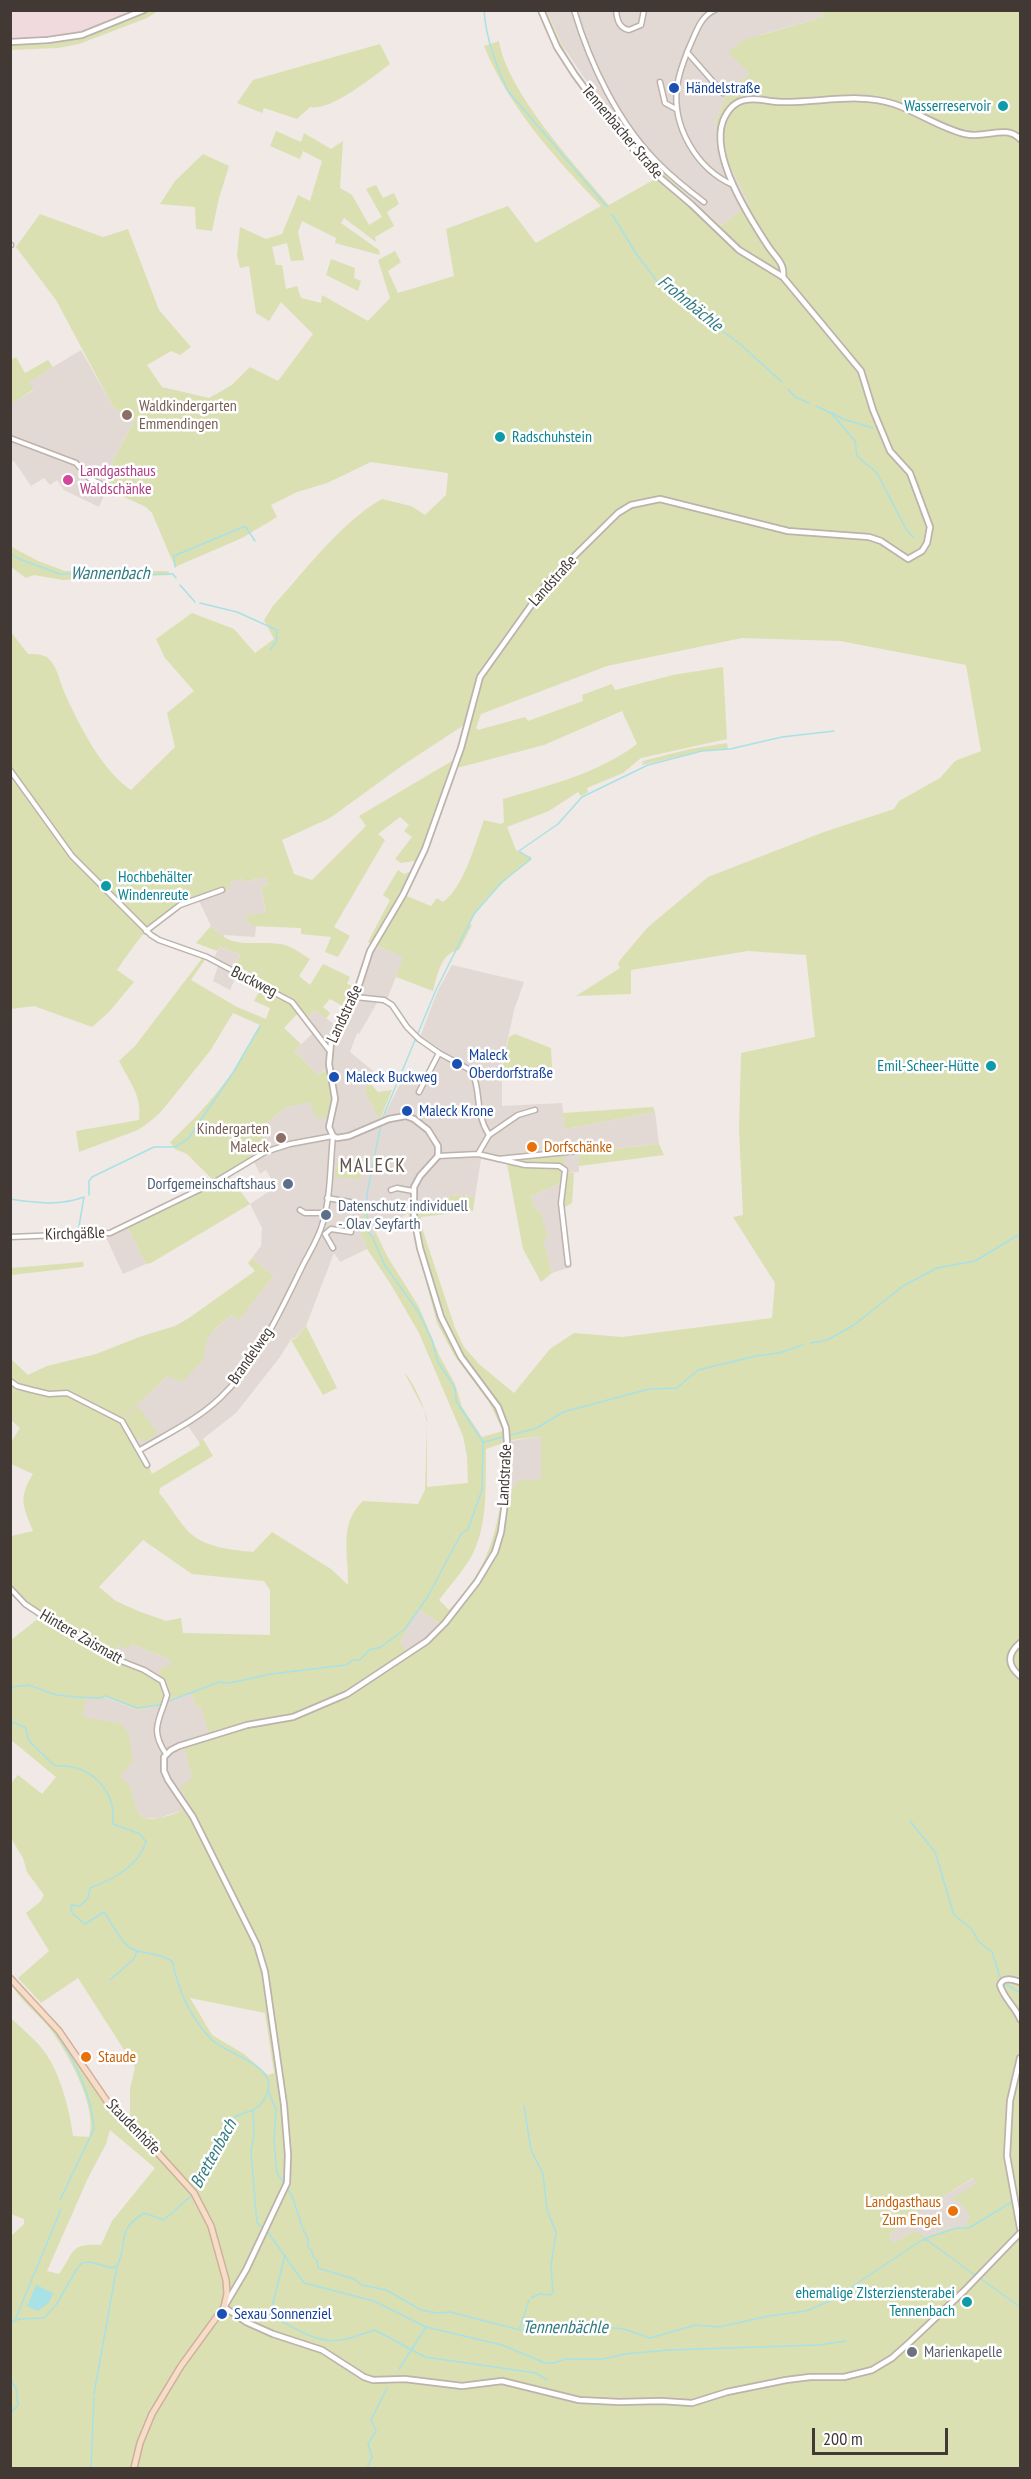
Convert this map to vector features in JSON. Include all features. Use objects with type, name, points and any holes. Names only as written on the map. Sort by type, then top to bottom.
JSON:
[{"type":"main road","name":"Staudenhöfe","points":[[10,1978],[59,2031],[115,2113],[157,2152],[191,2189],[211,2226],[226,2280],[227,2295],[224,2307]]},
{"type":"main road","points":[[134,2469],[140,2443],[152,2414],[181,2366],[224,2307]]},
{"type":"street","points":[[10,42],[74,36],[144,10]]},
{"type":"street","name":"Tennenbacher Straße","points":[[541,10],[557,47],[575,75],[606,117],[651,170],[692,204],[739,250],[783,277]]},
{"type":"street","points":[[574,10],[581,33],[613,101],[640,143],[658,164],[704,202]]},
{"type":"street","points":[[616,10],[618,22],[629,30],[641,25],[644,10]]},
{"type":"street","points":[[715,10],[703,19],[687,52],[678,78],[676,109],[694,152],[724,182],[735,186]]},
{"type":"street","points":[[687,52],[723,93]]},
{"type":"street","points":[[660,82],[665,103],[676,109]]},
{"type":"street","points":[[783,277],[783,266],[751,219],[735,186],[719,141],[726,114],[735,104],[745,100],[791,102],[863,98],[893,103],[966,135],[985,136],[1006,131],[1014,133],[1020,140]]},
{"type":"street","name":"Landstraße","points":[[333,1136],[329,1127],[335,1092],[329,1064],[329,1050],[340,1021],[355,997],[370,951],[403,895],[425,849],[460,748],[480,677],[547,583],[610,520],[631,505],[660,499],[788,531],[869,537],[881,541],[908,559],[922,551],[927,543],[930,527],[910,473],[890,451],[873,410],[861,371],[783,277]]},
{"type":"street","points":[[10,438],[76,463],[89,477],[108,488]]},
{"type":"street","name":"Buckweg","points":[[10,770],[72,856],[146,930],[159,940],[207,957],[292,1002],[329,1050]]},
{"type":"street","points":[[146,930],[180,905],[222,890]]},
{"type":"street","points":[[355,997],[384,1000],[392,1005],[412,1033],[439,1053],[471,1071],[476,1085],[479,1116],[489,1136]]},
{"type":"street","points":[[419,1092],[439,1053]]},
{"type":"street","points":[[478,1154],[489,1136],[518,1115],[535,1110]]},
{"type":"street","points":[[333,1136],[343,1137],[389,1119],[406,1116],[414,1119],[428,1131],[438,1146],[438,1156],[420,1176],[413,1191],[397,1188],[391,1190]]},
{"type":"street","name":"Brandelweg","points":[[140,1450],[199,1415],[220,1398],[242,1374],[280,1313],[321,1228],[327,1198],[333,1136]]},
{"type":"street","name":"Kirchgäßle","points":[[10,1237],[110,1233],[215,1182],[265,1152],[290,1144],[333,1136]]},
{"type":"street","points":[[498,1159],[607,1148]]},
{"type":"street","points":[[438,1156],[478,1154],[525,1165],[554,1165],[565,1170],[561,1203],[568,1264]]},
{"type":"street","name":"Landstraße","points":[[166,1754],[179,1746],[247,1725],[293,1717],[347,1695],[427,1641],[445,1623],[483,1574],[495,1552],[506,1495],[508,1458],[506,1428],[498,1407],[461,1358],[441,1317],[416,1233],[413,1191]]},
{"type":"street","points":[[327,1198],[350,1202]]},
{"type":"street","points":[[300,1210],[305,1213],[325,1213]]},
{"type":"street","points":[[321,1228],[333,1248]]},
{"type":"street","points":[[325,1234],[331,1229],[351,1232]]},
{"type":"street","points":[[10,1380],[17,1386],[49,1394],[67,1393],[122,1421],[147,1465]]},
{"type":"street","name":"Hintere Zaismatt","points":[[10,1588],[25,1604],[40,1614],[88,1639],[116,1659],[144,1670],[162,1681],[167,1695],[156,1725],[158,1738],[166,1754],[163,1762],[164,1771],[186,1806],[247,1923],[262,1959],[284,2105],[288,2161],[287,2183],[239,2284],[224,2307]]},
{"type":"street","points":[[1020,1643],[1011,1652],[1009,1658],[1013,1669],[1020,1676]]},
{"type":"street","points":[[1020,1982],[1007,1979],[1002,1980],[999,1985],[1003,1996],[1017,2010],[1020,2019]]},
{"type":"street","points":[[1020,2058],[1010,2101],[1007,2156],[1020,2229]]},
{"type":"street","points":[[224,2307],[246,2322],[273,2334],[321,2350],[364,2378],[372,2380],[405,2379],[462,2386],[502,2381],[579,2400],[692,2403],[727,2392],[786,2380],[844,2377],[872,2370],[892,2358],[978,2277],[1020,2233]]},
{"type":"street","points":[[226,2280],[239,2284]]},
{"type":"shaded area","points":[[10,11],[140,11],[80,33],[46,38],[11,39]]},
{"type":"shaded area","points":[[547,11],[822,11],[823,17],[760,35],[751,74],[728,92],[715,123],[718,142],[749,204],[721,226],[666,175],[604,107],[562,45]]},
{"type":"shaded area","points":[[81,350],[112,405],[120,413],[135,419],[113,461],[107,489],[99,507],[64,490],[57,480],[50,485],[44,478],[31,486],[14,461],[11,462],[10,404],[33,391],[28,382]]},
{"type":"shaded area","points":[[266,877],[268,885],[261,886],[266,914],[245,915],[251,926],[256,926],[255,937],[224,935],[224,939],[211,926],[198,899],[229,882],[242,878],[244,882]]},
{"type":"shaded area","name":"MALECK","points":[[372,944],[404,957],[385,1004],[377,1003],[359,1034],[357,1033],[350,1052],[373,1071],[367,1085],[380,1120],[403,1078],[422,1085],[437,1054],[418,1042],[438,990],[452,965],[524,982],[514,1010],[502,1067],[502,1106],[562,1103],[565,1129],[655,1112],[659,1144],[579,1153],[579,1172],[567,1173],[564,1167],[564,1154],[518,1161],[516,1166],[481,1159],[475,1197],[452,1195],[451,1199],[415,1207],[372,1235],[368,1228],[367,1207],[361,1233],[367,1249],[340,1262],[334,1253],[306,1326],[294,1339],[292,1338],[236,1413],[199,1442],[188,1426],[143,1451],[144,1455],[138,1458],[118,1421],[168,1376],[204,1359],[204,1341],[208,1335],[232,1315],[239,1319],[273,1276],[252,1258],[261,1246],[262,1228],[250,1204],[277,1184],[276,1181],[273,1182],[266,1170],[260,1174],[252,1158],[260,1153],[263,1126],[285,1108],[309,1102],[327,1117],[331,1091],[325,1070],[318,1075],[294,1051],[312,1034],[304,1023],[315,1010],[335,1025],[351,998]]},
{"type":"shaded area","points":[[220,947],[240,954],[236,965],[233,963],[231,967],[238,972],[230,990],[213,981],[218,966],[211,962]]},
{"type":"shaded area","points":[[566,1183],[563,1204],[571,1267],[552,1273],[542,1240],[547,1237],[540,1210],[536,1211],[531,1196]]},
{"type":"shaded area","points":[[127,1226],[146,1264],[123,1274],[104,1233]]},
{"type":"shaded area","points":[[541,1436],[542,1480],[508,1497],[502,1497],[505,1442]]},
{"type":"shaded area","points":[[418,1609],[444,1626],[430,1641],[410,1655],[399,1644]]},
{"type":"shaded area","points":[[131,1644],[171,1660],[171,1666],[156,1679],[111,1659],[119,1645]]},
{"type":"shaded area","points":[[192,1693],[196,1707],[201,1706],[211,1740],[186,1748],[192,1778],[190,1805],[183,1810],[159,1818],[144,1818],[137,1811],[120,1776],[82,1717],[86,1698],[104,1697],[138,1710],[162,1705],[165,1695],[170,1695],[172,1701]]},
{"type":"shaded area","points":[[974,2178],[978,2183],[960,2202],[971,2216],[966,2226],[951,2228],[925,2238],[914,2231],[893,2243],[889,2234],[906,2224],[904,2220]]},
{"type":"green space","points":[[140,11],[158,11],[147,18],[79,44],[58,48],[11,50],[10,39],[77,32]]},
{"type":"green space","points":[[537,11],[547,11],[578,72],[621,128],[670,179],[721,226],[749,204],[718,142],[715,123],[728,92],[750,74],[728,52],[744,40],[823,17],[822,11],[1020,11],[1020,2468],[11,2468],[11,2236],[24,2224],[24,2219],[11,2214],[11,2018],[37,2042],[50,2060],[63,2092],[73,2136],[89,2137],[91,2125],[85,2094],[71,2062],[54,2034],[21,1998],[11,1982],[55,2028],[94,2089],[101,2085],[111,2102],[130,2123],[130,2089],[135,2067],[78,1978],[41,2003],[18,1978],[49,1951],[26,1913],[40,1902],[44,1895],[27,1872],[23,1858],[11,1838],[11,1783],[18,1775],[42,1794],[56,1777],[11,1740],[11,1640],[44,1614],[35,1613],[11,1590],[11,1536],[33,1531],[27,1515],[24,1496],[33,1474],[11,1464],[11,1442],[20,1428],[11,1420],[11,1359],[28,1375],[47,1366],[96,1354],[175,1326],[255,1271],[248,1263],[252,1258],[273,1276],[239,1320],[232,1315],[211,1333],[206,1343],[204,1359],[182,1382],[168,1376],[118,1422],[132,1439],[138,1457],[144,1455],[152,1474],[200,1445],[199,1442],[203,1439],[213,1456],[160,1488],[159,1493],[191,1534],[198,1539],[220,1548],[253,1552],[272,1532],[331,1569],[348,1585],[346,1540],[350,1519],[355,1510],[363,1501],[418,1504],[425,1490],[427,1423],[427,1487],[468,1483],[467,1456],[463,1436],[419,1333],[367,1249],[361,1233],[361,1219],[365,1207],[368,1207],[368,1228],[372,1235],[376,1233],[387,1256],[419,1307],[439,1355],[455,1384],[462,1407],[482,1437],[503,1431],[489,1402],[454,1355],[437,1323],[408,1213],[415,1209],[414,1207],[450,1199],[451,1195],[475,1197],[473,1211],[421,1217],[423,1231],[455,1328],[464,1347],[479,1364],[514,1393],[550,1349],[574,1333],[622,1337],[772,1318],[775,1283],[733,1217],[743,1215],[739,1129],[741,1053],[815,1037],[806,955],[748,951],[631,970],[631,994],[576,996],[620,968],[618,964],[620,960],[648,927],[708,877],[824,832],[894,809],[899,801],[940,778],[955,761],[981,751],[966,665],[840,641],[742,638],[607,666],[481,714],[476,728],[478,730],[525,717],[528,721],[583,701],[582,695],[612,684],[615,690],[673,675],[723,667],[727,739],[641,758],[623,773],[587,788],[588,792],[581,796],[578,792],[549,811],[507,827],[516,850],[531,859],[482,904],[459,950],[448,955],[444,960],[433,991],[396,977],[403,957],[368,942],[390,900],[383,895],[398,870],[404,874],[409,872],[414,874],[404,895],[431,906],[437,898],[443,902],[463,876],[484,820],[501,824],[504,822],[503,799],[589,771],[637,744],[622,711],[544,745],[453,769],[419,862],[401,863],[395,859],[412,837],[404,831],[409,825],[400,817],[378,834],[385,840],[334,927],[350,936],[338,957],[325,952],[331,937],[301,934],[301,928],[251,926],[245,915],[266,913],[261,886],[268,885],[266,877],[243,882],[242,878],[230,882],[230,889],[196,898],[153,924],[134,945],[117,970],[134,982],[108,1013],[92,1027],[34,1006],[11,1009],[11,632],[28,654],[43,655],[52,663],[63,690],[93,747],[111,772],[131,790],[175,747],[167,713],[194,691],[165,658],[156,639],[192,613],[234,629],[255,653],[274,639],[264,620],[273,606],[352,520],[382,499],[411,506],[425,515],[446,495],[448,473],[371,462],[327,483],[297,492],[271,505],[277,517],[242,538],[175,567],[152,513],[146,507],[107,489],[113,461],[135,419],[120,413],[112,405],[56,300],[16,247],[40,214],[103,237],[128,229],[159,310],[191,347],[180,355],[171,351],[147,365],[162,387],[209,398],[232,385],[250,367],[278,381],[313,334],[281,302],[269,321],[256,313],[249,266],[240,268],[237,256],[240,227],[266,239],[282,234],[298,195],[310,201],[322,161],[303,151],[300,159],[270,146],[276,131],[301,142],[304,133],[331,149],[343,141],[340,188],[352,195],[369,225],[382,217],[366,189],[376,185],[383,198],[394,193],[399,204],[387,212],[394,226],[375,237],[376,242],[344,218],[341,223],[379,250],[380,255],[335,243],[336,238],[302,221],[298,232],[304,260],[291,261],[287,243],[272,247],[276,265],[282,265],[286,289],[297,286],[301,298],[321,303],[322,295],[368,321],[390,298],[378,260],[395,251],[401,262],[388,271],[398,293],[454,276],[446,229],[508,206],[536,243],[601,206],[535,132],[506,91],[484,46],[499,41],[505,61],[528,105],[561,149],[609,205],[655,179],[621,141],[573,79],[547,34]],"holes":[[[467,723],[457,758],[359,816],[366,826],[312,880],[294,874],[282,840],[330,818],[403,765]],[[541,1436],[541,1480],[519,1480],[508,1497],[502,1497],[491,1545],[479,1571],[449,1610],[439,1600],[470,1559],[480,1533],[485,1505],[486,1449],[512,1440]],[[143,1540],[192,1574],[264,1581],[270,1590],[270,1635],[183,1633],[181,1618],[166,1621],[116,1601],[99,1587]],[[418,1609],[444,1626],[430,1641],[411,1655],[400,1643]],[[131,1644],[171,1660],[171,1666],[163,1666],[156,1679],[112,1659],[119,1645],[128,1649]],[[192,1694],[196,1707],[201,1706],[210,1739],[185,1748],[192,1778],[180,1787],[190,1805],[168,1816],[155,1819],[144,1818],[137,1811],[130,1786],[120,1776],[133,1761],[129,1735],[122,1724],[83,1717],[86,1698],[103,1700],[105,1697],[138,1710],[163,1705],[166,1695],[170,1695],[171,1701]],[[190,1998],[265,2013],[274,2073],[268,2075],[244,2054],[212,2035]],[[110,2130],[155,2168],[112,2221],[101,2245],[78,2247],[59,2274],[47,2271],[88,2178],[106,2144]],[[973,2178],[977,2183],[953,2198],[956,2202],[960,2202],[970,2216],[966,2226],[951,2228],[925,2237],[914,2231],[893,2243],[889,2234],[906,2224],[905,2220]]]},
{"type":"green space","points":[[380,44],[390,64],[340,99],[319,107],[310,107],[297,119],[264,108],[262,113],[237,103],[253,80]]},
{"type":"green space","points":[[203,154],[229,166],[212,231],[196,229],[195,207],[160,204],[175,181]]},
{"type":"green space","points":[[331,259],[355,268],[354,278],[361,281],[358,291],[326,275]]},
{"type":"green space","points":[[16,357],[25,373],[48,360],[53,367],[29,382],[33,390],[11,404],[11,360]]},
{"type":"green space","points":[[10,546],[38,561],[65,571],[166,571],[170,575],[63,580],[34,575],[26,578],[11,567]]},
{"type":"green space","points":[[727,743],[728,749],[702,751],[642,765],[643,761],[690,749]]},
{"type":"green space","points":[[211,926],[228,939],[237,942],[275,943],[298,951],[310,959],[299,976],[310,985],[323,964],[350,977],[347,984],[357,987],[346,1008],[330,999],[323,1007],[330,1013],[326,1019],[315,1010],[306,1020],[300,1011],[284,1028],[301,1044],[294,1051],[318,1075],[326,1070],[332,1098],[327,1117],[318,1119],[309,1102],[285,1108],[263,1126],[267,1150],[227,1174],[250,1204],[146,1264],[127,1226],[214,1181],[187,1154],[175,1149],[170,1142],[221,1088],[260,1025],[233,1013],[210,1051],[160,1113],[138,1130],[79,1152],[76,1131],[139,1120],[137,1096],[119,1061],[135,1046],[204,956],[207,957],[191,980],[237,1007],[266,1019],[270,1008],[254,1001],[265,981],[236,965],[240,954],[220,947],[217,951],[196,943]]},
{"type":"green space","points":[[515,1034],[551,1048],[552,1067],[502,1070],[509,1037]]},
{"type":"green space","points":[[368,1081],[378,1092],[392,1090],[380,1120],[365,1092]]},
{"type":"green space","points":[[653,1107],[655,1112],[565,1129],[563,1113]]},
{"type":"green space","points":[[659,1144],[664,1155],[579,1166],[579,1153]]},
{"type":"green space","points":[[564,1154],[564,1166],[567,1173],[574,1173],[572,1203],[564,1208],[563,1197],[566,1184],[559,1184],[531,1196],[536,1211],[540,1210],[548,1237],[543,1240],[552,1273],[541,1282],[523,1249],[507,1164],[516,1166],[517,1161]]},
{"type":"green space","points":[[353,1159],[361,1160],[360,1179],[335,1177],[337,1161],[352,1163]]},
{"type":"green space","points":[[83,1262],[82,1267],[11,1275],[11,1268]]},
{"type":"green space","points":[[306,1326],[337,1388],[323,1395],[291,1340],[295,1339]]},
{"type":"green space","points":[[404,1372],[411,1382],[424,1410]]},
{"type":"green space","points":[[138,1406],[158,1434],[143,1442],[140,1438],[136,1439],[122,1420]]},
{"type":"water","points":[[36,2285],[53,2293],[49,2303],[38,2311],[27,2306]]},
{"type":"waterway","name":"Frohnbächle","points":[[484,10],[492,52],[508,91],[607,207]]},
{"type":"waterway","name":"Frohnbächle","points":[[612,214],[635,252],[659,284],[740,344],[782,382]]},
{"type":"waterway","name":"Frohnbächle","points":[[788,389],[795,397],[809,403]]},
{"type":"waterway","name":"Frohnbächle","points":[[816,406],[831,413],[855,441],[857,456],[877,473],[906,529],[914,538]]},
{"type":"waterway","points":[[832,413],[843,419],[873,428]]},
{"type":"waterway","name":"Wannenbach","points":[[175,567],[174,556],[245,526],[255,541]]},
{"type":"waterway","name":"Wannenbach","points":[[10,553],[19,559],[60,574],[173,574],[176,578]]},
{"type":"waterway","name":"Wannenbach","points":[[180,585],[195,602]]},
{"type":"waterway","name":"Wannenbach","points":[[200,603],[237,612],[277,630],[276,642],[270,650]]},
{"type":"waterway","points":[[382,1119],[436,990],[474,914],[502,882],[531,859],[519,851],[558,824],[582,797],[648,765],[702,751],[730,749],[782,737],[834,731]]},
{"type":"waterway","points":[[89,1195],[89,1181],[92,1177],[154,1147],[175,1147],[188,1139],[234,1071],[260,1026]]},
{"type":"waterway","points":[[10,1687],[29,1685],[56,1695],[98,1698],[106,1696],[137,1708],[159,1705],[219,1682],[230,1683],[271,1674],[346,1665],[353,1660],[360,1660],[369,1650],[381,1647],[405,1629],[428,1596],[461,1534],[468,1529],[482,1490],[483,1442],[456,1401],[455,1388],[438,1362],[432,1340],[419,1313],[384,1264],[372,1236],[367,1231],[367,1194],[381,1124]]},
{"type":"waterway","points":[[10,1199],[57,1203],[84,1197],[78,1232]]},
{"type":"waterway","points":[[811,1343],[827,1340],[854,1325],[903,1286],[937,1268],[975,1261],[1020,1234]]},
{"type":"waterway","points":[[511,1435],[537,1428],[563,1412],[649,1389],[677,1388],[698,1370],[779,1353],[803,1345]]},
{"type":"waterway","points":[[484,1442],[503,1437]]},
{"type":"waterway","name":"Brettenbach","points":[[10,1721],[26,1728],[28,1740],[55,1766],[79,1769],[98,1781],[110,1800],[113,1824],[140,1834],[146,1842],[137,1858],[124,1871],[90,1888],[88,1898],[80,1906],[71,1905],[72,1913],[85,1924],[104,1912],[119,1936],[130,1948],[172,1961],[186,2003],[203,2030],[219,2045],[253,2064],[263,2072],[268,2081],[268,2092],[260,2105],[228,2122],[195,2191]]},
{"type":"waterway","points":[[910,1821],[935,1852],[954,1915],[971,1928],[979,1942],[992,1952],[1000,1977]]},
{"type":"waterway","points":[[110,1980],[134,1959],[137,1951]]},
{"type":"waterway","points":[[1004,1983],[1020,1993]]},
{"type":"waterway","points":[[53,2029],[80,2076],[89,2102],[94,2129],[60,2200]]},
{"type":"waterway","name":"Tennenbächle","points":[[268,2090],[276,2110],[274,2142],[277,2173],[292,2196],[308,2239],[308,2247],[317,2260],[318,2268],[354,2279],[362,2285],[386,2290],[421,2310],[437,2313],[450,2312],[520,2330],[549,2328],[553,2330],[577,2324],[624,2329],[650,2338],[696,2325],[719,2327],[806,2311],[832,2300],[922,2240],[927,2240],[976,2276]]},
{"type":"waterway","points":[[524,2106],[531,2150],[543,2174],[547,2210],[556,2232],[551,2266],[553,2292],[551,2295],[539,2294],[531,2298]]},
{"type":"waterway","points":[[253,2110],[254,2134],[251,2152],[257,2223],[263,2228]]},
{"type":"waterway","name":"Brettenbach","points":[[10,2323],[19,2319],[44,2318],[56,2305],[82,2263],[90,2262],[112,2268],[117,2266],[126,2232],[135,2220],[144,2213],[164,2220],[192,2195]]},
{"type":"waterway","points":[[924,2239],[956,2228],[969,2228],[1020,2197]]},
{"type":"waterway","points":[[15,2320],[61,2209]]},
{"type":"waterway","points":[[267,2231],[304,2283],[374,2301],[426,2327],[502,2345],[545,2363],[566,2359],[604,2359],[625,2354],[669,2350],[819,2345],[846,2341]]},
{"type":"waterway","points":[[285,2255],[270,2315],[303,2333],[321,2339],[339,2340],[375,2330],[425,2357],[536,2373],[547,2380]]},
{"type":"waterway","points":[[94,2394],[117,2266]]},
{"type":"waterway","name":"Tennenbächle","points":[[981,2279],[1020,2307]]},
{"type":"waterway","points":[[520,2328],[529,2300]]},
{"type":"waterway","points":[[399,2369],[426,2327]]},
{"type":"waterway","name":"Brettenbach","points":[[10,2379],[16,2388],[18,2405],[10,2414]]},
{"type":"waterway","points":[[367,2468],[372,2457],[368,2444],[376,2431],[371,2420],[387,2388]]},
{"type":"waterway","points":[[91,2468],[94,2397]]},
{"type":"place","name":"Händelstraße","points":[[674,88]]},
{"type":"place","name":"Wasserreservoir","points":[[1003,106]]},
{"type":"place","name":"Waldkindergarten Emmendingen","points":[[127,415]]},
{"type":"place","name":"Radschuhstein","points":[[500,437]]},
{"type":"place","name":"Landgasthaus Waldschänke","points":[[68,480]]},
{"type":"place","name":"Hochbehälter Windenreute","points":[[106,886]]},
{"type":"place","name":"Maleck Oberdorfstraße","points":[[457,1064]]},
{"type":"place","name":"Emil-Scheer-Hütte","points":[[991,1066]]},
{"type":"place","name":"Maleck Buckweg","points":[[334,1077]]},
{"type":"place","name":"Maleck Krone","points":[[407,1111]]},
{"type":"place","name":"Kindergarten Maleck","points":[[281,1138]]},
{"type":"place","name":"Dorfschänke","points":[[532,1147]]},
{"type":"place","name":"Dorfgemeinschaftshaus","points":[[288,1184]]},
{"type":"place","name":"Datenschutz individuell - Olav Seyfarth","points":[[326,1215]]},
{"type":"place","name":"Staude","points":[[86,2057]]},
{"type":"place","name":"Landgasthaus Zum Engel","points":[[953,2211]]},
{"type":"place","name":"ehemalige ZIsterziensterabei Tennenbach","points":[[967,2302]]},
{"type":"place","name":"Sexau Sonnenziel","points":[[222,2314]]},
{"type":"place","name":"Marienkapelle","points":[[912,2352]]},
{"type":"district","name":"MALECK","points":[[373,1166]]}]
